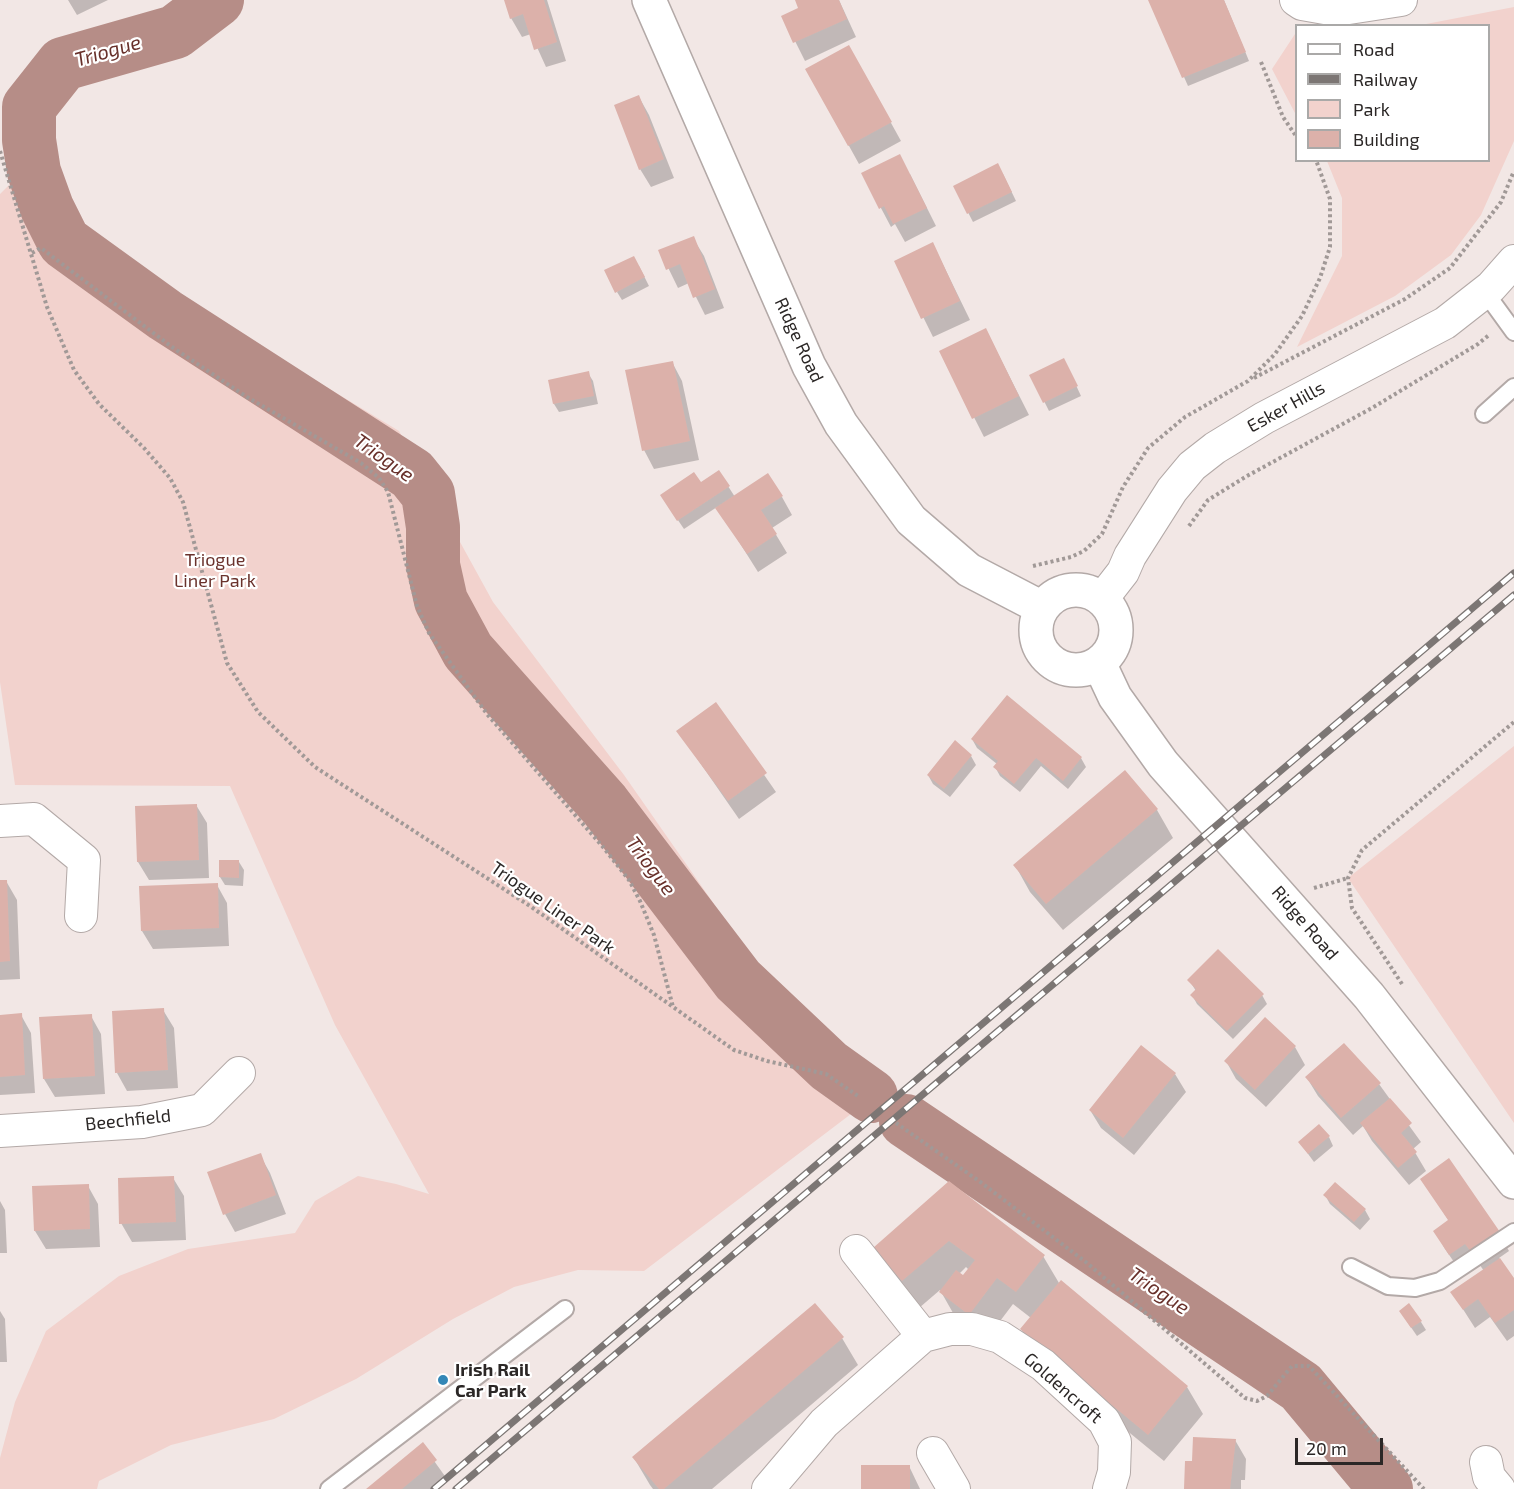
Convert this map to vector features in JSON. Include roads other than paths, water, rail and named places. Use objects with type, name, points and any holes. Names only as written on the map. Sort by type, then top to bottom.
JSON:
[{"type":"street","name":"Ridge Road","points":[[650,0],[809,366],[841,423],[911,520],[969,570],[1042,608]]},
{"type":"street","points":[[1296,0],[1302,4],[1336,10],[1401,0]]},
{"type":"street","name":"Esker Hills","points":[[1102,599],[1123,572],[1130,556],[1172,490],[1192,466],[1215,448],[1264,418],[1445,323],[1485,292],[1514,261]]},
{"type":"street","points":[[1069,590],[1083,590],[1102,599],[1114,615],[1116,629],[1112,648],[1099,663],[1075,670],[1051,662],[1037,640],[1035,627],[1042,608],[1056,594],[1069,590]]},
{"type":"street","name":"Ridge Road","points":[[1099,663],[1115,697],[1163,764],[1369,996],[1514,1182]]},
{"type":"street","points":[[0,821],[34,819],[84,860],[81,916]]},
{"type":"street","name":"Beechfield","points":[[0,1131],[142,1122],[202,1110],[239,1073]]},
{"type":"street","points":[[768,1489],[825,1423],[923,1335],[856,1251]]},
{"type":"street","name":"Goldencroft","points":[[923,1335],[950,1329],[972,1329],[1000,1337],[1043,1365],[1104,1421],[1115,1442],[1114,1472],[1109,1489]]},
{"type":"street","points":[[933,1454],[954,1489]]},
{"type":"lane","points":[[1485,292],[1510,326]]},
{"type":"lane","points":[[1484,414],[1514,387]]},
{"type":"lane","points":[[1350,1267],[1388,1286],[1415,1288],[1440,1281],[1514,1232]]},
{"type":"lane","points":[[329,1489],[565,1309]]},
{"type":"waterway","name":"Triogue","points":[[217,0],[175,32],[63,64],[29,107],[29,140],[34,172],[47,208],[64,242],[165,315],[412,474],[428,494],[433,527],[433,565],[441,601],[468,651],[604,804],[738,980],[829,1066],[871,1096]]},
{"type":"waterway","name":"Triogue","points":[[906,1121],[1301,1387],[1386,1489]]},
{"type":"railway","points":[[434,1489],[1514,573]]},
{"type":"railway","points":[[456,1489],[1514,595]]},
{"type":"place","name":"Irish Rail Car Park","points":[[443,1380]]},
{"type":"park label","name":"Triogue Liner Park","points":[[215,570]]}]
